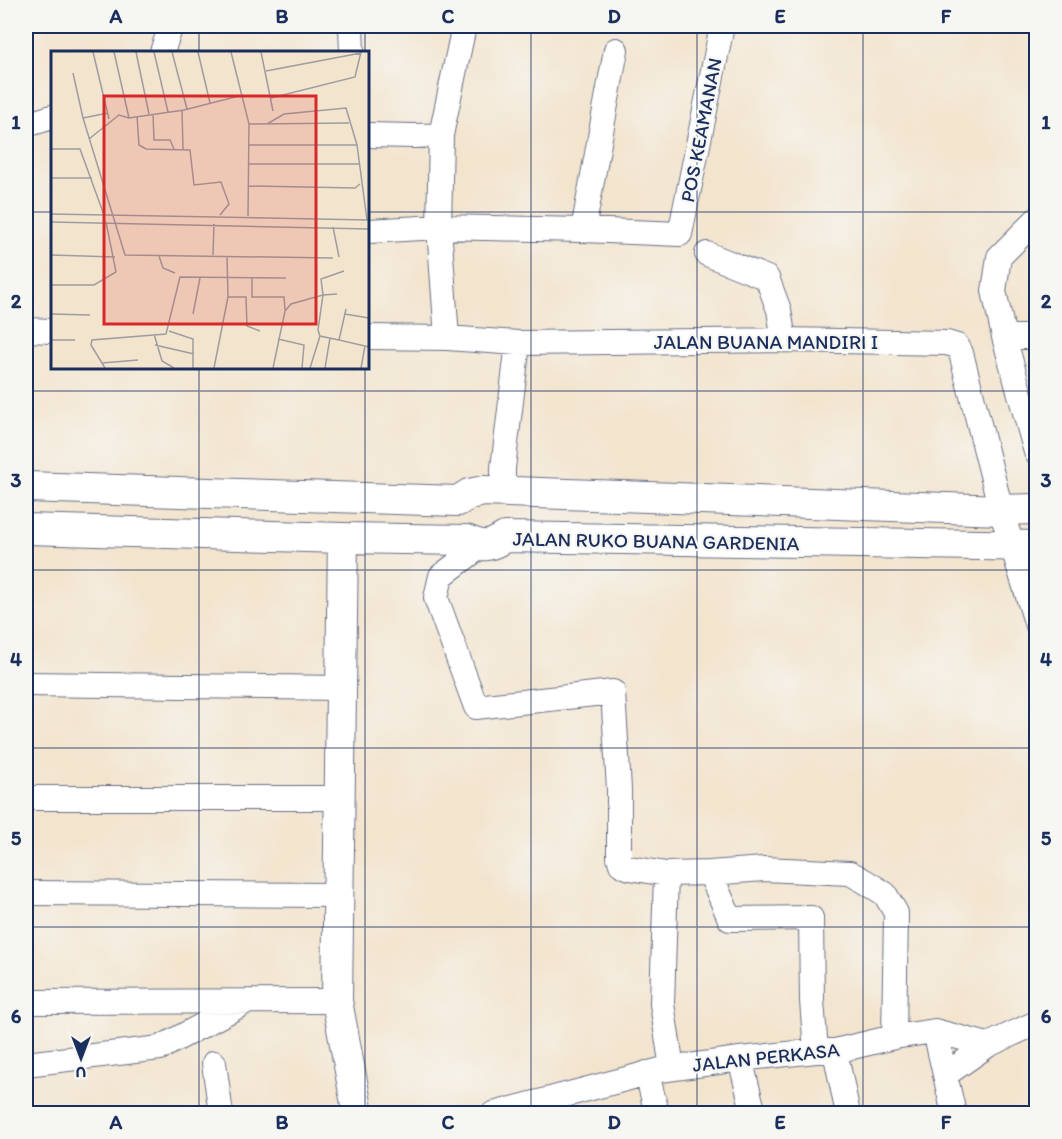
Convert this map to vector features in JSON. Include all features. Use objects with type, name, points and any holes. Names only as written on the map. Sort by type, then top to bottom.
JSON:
[{"type":"street","points":[[162,51],[171,26]]},
{"type":"street","points":[[351,26],[352,51]]},
{"type":"street","points":[[447,338],[439,227],[441,135],[464,26]]},
{"type":"street","name":"POS KEAMANAN","points":[[583,230],[680,234],[722,26]]},
{"type":"street","points":[[369,231],[439,227],[583,230],[616,50]]},
{"type":"street","points":[[26,125],[51,117]]},
{"type":"street","points":[[369,135],[441,135]]},
{"type":"street","points":[[1036,220],[999,257],[994,291],[1004,337],[1036,452]]},
{"type":"street","points":[[707,254],[767,278],[779,310],[784,340]]},
{"type":"street","points":[[26,330],[51,331]]},
{"type":"street","name":"JALAN BUANA MANDIRI I","points":[[369,337],[447,338],[518,343],[784,340],[947,343],[957,346],[1017,510],[1036,622]]},
{"type":"street","points":[[1004,337],[1036,337]]},
{"type":"street","points":[[518,343],[503,468],[503,493],[513,507],[514,518],[511,528],[441,576],[436,598],[476,707],[613,692],[621,864],[630,868],[666,874],[764,869],[850,873],[885,894],[896,913],[894,1037]]},
{"type":"street","name":"JALAN RUKO BUANA GARDENIA","points":[[26,487],[458,501],[469,494],[484,491],[1017,510]]},
{"type":"street","points":[[195,534],[196,494]]},
{"type":"street","name":"JALAN RUKO BUANA GARDENIA","points":[[26,529],[493,542],[1024,546]]},
{"type":"street","points":[[343,538],[337,1001],[358,1113]]},
{"type":"street","points":[[26,684],[342,688]]},
{"type":"street","points":[[26,798],[340,798]]},
{"type":"street","points":[[710,873],[730,919],[811,918],[813,1001],[825,1051],[848,1113]]},
{"type":"street","points":[[666,874],[662,1004],[672,1068]]},
{"type":"street","points":[[26,894],[339,895]]},
{"type":"street","points":[[26,1064],[160,1048],[248,1000]]},
{"type":"street","points":[[26,1002],[337,1001]]},
{"type":"street","points":[[945,1075],[988,1045],[1036,1026]]},
{"type":"street","points":[[935,1031],[954,1113]]},
{"type":"street","name":"JALAN PERKASA","points":[[493,1113],[530,1109],[647,1073],[672,1068],[825,1051],[935,1031],[988,1045]]},
{"type":"street","points":[[740,1059],[754,1113]]},
{"type":"street","points":[[214,1063],[221,1113]]},
{"type":"street","points":[[647,1073],[657,1113]]}]
